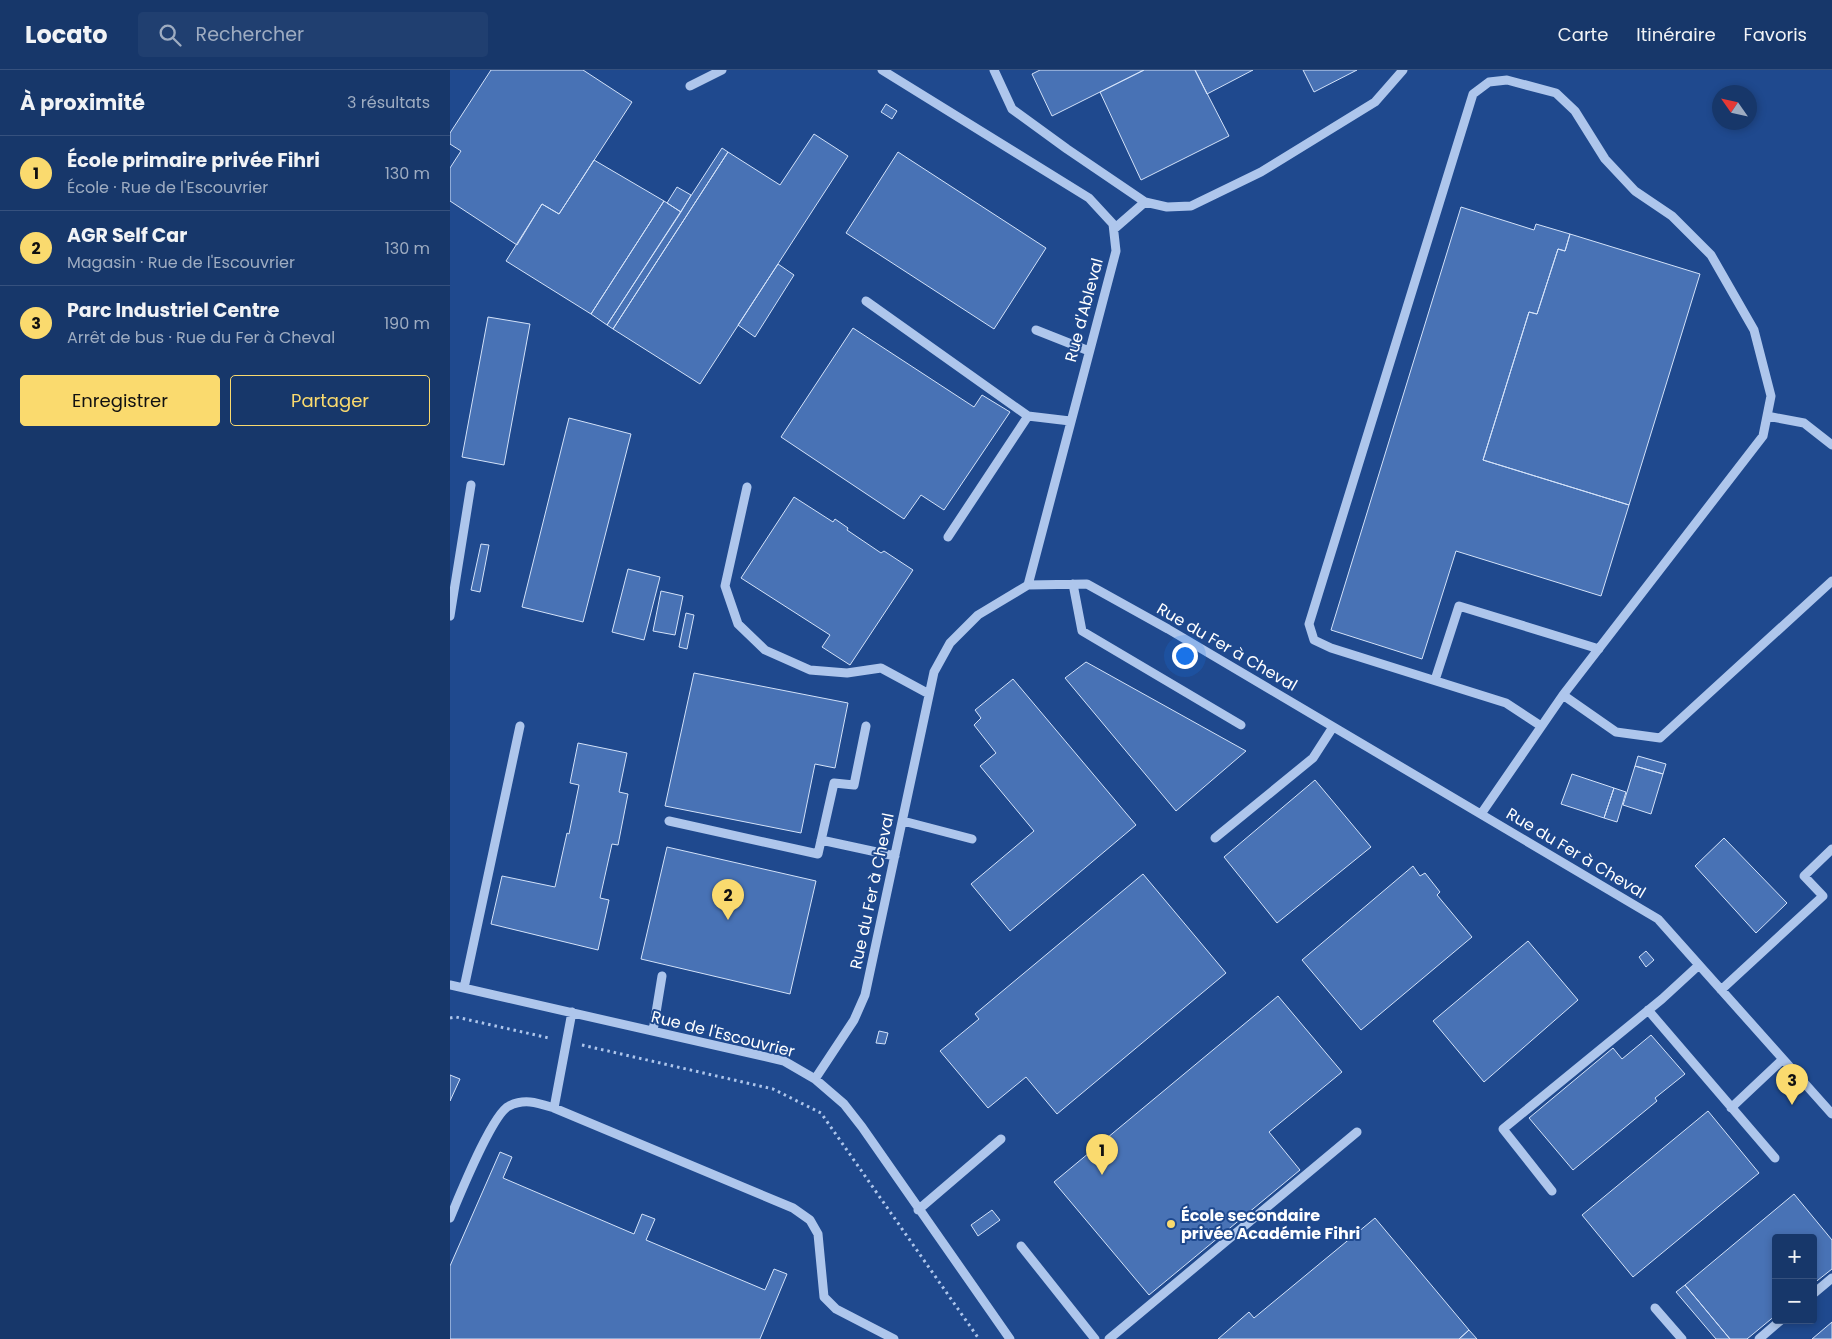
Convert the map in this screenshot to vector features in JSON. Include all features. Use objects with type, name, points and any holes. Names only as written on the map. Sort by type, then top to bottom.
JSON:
[{"type":"street","points":[[690,86],[722,70]]},
{"type":"street","points":[[882,70],[1089,198],[1113,224],[1114,230]]},
{"type":"street","points":[[994,70],[1012,109],[1145,202],[1167,207],[1191,206],[1261,172],[1375,102],[1403,70]]},
{"type":"street","points":[[1481,814],[1563,694],[1763,436],[1771,396],[1754,330],[1711,256],[1672,216],[1635,192],[1605,159],[1575,111],[1556,93],[1507,80],[1489,82],[1473,94],[1309,624],[1314,640],[1331,648],[1506,703],[1541,726]]},
{"type":"street","points":[[1114,230],[1145,202]]},
{"type":"street","name":"Rue d'Ableval","points":[[1028,585],[1116,251],[1114,230]]},
{"type":"street","points":[[866,301],[1028,416],[1070,421]]},
{"type":"street","points":[[1036,330],[1089,351]]},
{"type":"street","points":[[948,537],[1028,416]]},
{"type":"street","points":[[1767,416],[1804,423],[1832,445]]},
{"type":"street","points":[[450,616],[471,485]]},
{"type":"street","points":[[747,487],[725,586],[738,624],[765,650],[810,670],[847,673],[880,668],[929,694]]},
{"type":"street","points":[[1563,694],[1616,732],[1660,738],[1832,581]]},
{"type":"street","points":[[1073,584],[1082,631],[1241,726]]},
{"type":"street","name":"Rue du Fer à Cheval","points":[[815,1079],[854,1020],[865,995],[934,672],[950,643],[978,615],[1028,585],[1087,584],[1168,629],[1658,919],[1832,1114]]},
{"type":"street","points":[[1434,680],[1459,606],[1598,649]]},
{"type":"street","points":[[464,988],[520,726]]},
{"type":"street","points":[[669,821],[818,854],[834,783],[854,785],[866,726]]},
{"type":"street","points":[[1215,838],[1313,758],[1333,726]]},
{"type":"street","points":[[902,821],[972,839]]},
{"type":"street","points":[[821,840],[895,856]]},
{"type":"street","points":[[1721,990],[1823,896],[1804,876],[1832,849]]},
{"type":"street","points":[[1552,1191],[1503,1129],[1648,1010],[1698,965]]},
{"type":"street","points":[[653,1031],[662,976]]},
{"type":"street","name":"Rue de l'Escouvrier","points":[[450,985],[784,1061],[815,1079],[844,1104],[862,1127],[918,1210],[1010,1339]]},
{"type":"street","points":[[1648,1010],[1775,1158]]},
{"type":"street","points":[[554,1108],[572,1012]]},
{"type":"street","points":[[1731,1108],[1783,1059]]},
{"type":"street","points":[[450,1218],[489,1131],[507,1106],[530,1101],[554,1108],[793,1208],[810,1220],[818,1234],[824,1297],[836,1309],[894,1339]]},
{"type":"street","points":[[1108,1339],[1357,1132]]},
{"type":"street","points":[[918,1210],[1001,1139]]},
{"type":"street","points":[[1021,1246],[1095,1339]]},
{"type":"street","points":[[1817,1291],[1832,1278]]},
{"type":"street","points":[[1656,1308],[1682,1339]]},
{"type":"street","points":[[1759,1339],[1776,1324]]},
{"type":"path","points":[[450,1018],[456,1017],[773,1089],[821,1113],[979,1339]]},
{"type":"building","points":[[491,70],[583,70],[632,102],[559,214],[542,204],[517,245],[450,201],[450,168],[461,151],[450,144],[450,133]]},
{"type":"building","points":[[1040,70],[1144,70],[1052,116],[1032,74]]},
{"type":"building","points":[[1144,70],[1195,70],[1229,136],[1141,180],[1100,92]]},
{"type":"building","points":[[1195,70],[1253,70],[1207,94]]},
{"type":"building","points":[[1303,70],[1357,70],[1314,92]]},
{"type":"building","points":[[886,104],[897,111],[892,119],[881,112]]},
{"type":"building","points":[[814,134],[848,156],[700,384],[613,329],[728,152],[780,185]]},
{"type":"building","points":[[722,148],[728,152],[613,329],[607,325]]},
{"type":"building","points":[[898,152],[1046,248],[994,329],[846,233]]},
{"type":"building","points":[[594,160],[664,201],[591,314],[506,261],[542,204],[559,214]]},
{"type":"building","points":[[677,187],[691,195],[681,212],[667,203]]},
{"type":"building","points":[[664,201],[681,212],[607,325],[591,314]]},
{"type":"building","points":[[1461,207],[1534,230],[1536,224],[1570,234],[1565,251],[1558,249],[1537,314],[1529,312],[1483,460],[1629,505],[1601,596],[1456,551],[1422,659],[1331,630]]},
{"type":"building","points":[[1570,234],[1700,274],[1629,505],[1483,460],[1529,312],[1537,314],[1558,249],[1565,251]]},
{"type":"building","points":[[778,264],[794,275],[755,337],[738,325]]},
{"type":"building","points":[[488,317],[530,324],[504,465],[462,457]]},
{"type":"building","points":[[853,328],[974,407],[982,395],[1010,412],[944,510],[921,495],[904,519],[781,437]]},
{"type":"building","points":[[569,418],[631,434],[583,622],[522,607]]},
{"type":"building","points":[[794,497],[833,522],[835,519],[848,528],[847,530],[881,553],[884,551],[913,570],[850,665],[822,647],[830,635],[741,578]]},
{"type":"building","points":[[481,544],[489,545],[480,592],[471,590]]},
{"type":"building","points":[[628,569],[660,577],[644,640],[612,632]]},
{"type":"building","points":[[661,591],[683,596],[675,635],[653,631]]},
{"type":"building","points":[[686,613],[694,615],[687,649],[679,647]]},
{"type":"building","points":[[1086,662],[1246,751],[1176,811],[1065,678]]},
{"type":"building","points":[[694,673],[848,703],[835,768],[815,764],[801,833],[665,806]]},
{"type":"building","points":[[1013,679],[1136,825],[1010,931],[971,884],[1034,831],[980,766],[996,753],[974,725],[981,718],[975,710]]},
{"type":"building","points":[[578,743],[627,753],[619,792],[628,794],[618,845],[612,844],[600,898],[609,900],[598,950],[491,924],[502,876],[555,887],[579,785],[570,783]]},
{"type":"building","points":[[1638,756],[1666,764],[1663,774],[1635,766]]},
{"type":"building","points":[[1635,766],[1663,774],[1651,814],[1623,805]]},
{"type":"building","points":[[1572,774],[1614,788],[1604,818],[1561,804]]},
{"type":"building","points":[[1315,780],[1371,847],[1277,923],[1224,857]]},
{"type":"building","points":[[1614,788],[1626,792],[1617,822],[1604,818]]},
{"type":"building","points":[[1724,838],[1787,903],[1756,933],[1695,866]]},
{"type":"building","points":[[667,847],[816,881],[790,994],[641,959]]},
{"type":"building","points":[[1413,866],[1420,876],[1425,873],[1440,892],[1437,895],[1472,937],[1361,1030],[1302,960]]},
{"type":"building","points":[[1143,874],[1226,973],[1057,1114],[1026,1077],[988,1108],[940,1051],[979,1019],[975,1014]]},
{"type":"building","points":[[1528,941],[1578,1000],[1484,1082],[1433,1021]]},
{"type":"building","points":[[1646,951],[1654,960],[1646,967],[1639,957]]},
{"type":"building","points":[[1278,996],[1342,1072],[1269,1132],[1300,1170],[1149,1295],[1054,1182]]},
{"type":"building","points":[[879,1031],[888,1033],[885,1044],[876,1043]]},
{"type":"building","points":[[1651,1035],[1685,1074],[1655,1098],[1657,1101],[1573,1170],[1529,1118],[1613,1048],[1622,1059]]},
{"type":"building","points":[[450,1075],[460,1079],[450,1101]]},
{"type":"building","points":[[1708,1111],[1759,1173],[1633,1277],[1582,1215]]},
{"type":"building","points":[[500,1152],[512,1157],[503,1178],[634,1234],[642,1214],[655,1219],[646,1240],[765,1290],[774,1269],[787,1274],[760,1339],[450,1339],[450,1266]]},
{"type":"building","points":[[1794,1194],[1832,1240],[1832,1269],[1817,1281],[1817,1234],[1772,1234],[1772,1318],[1747,1339],[1730,1339],[1685,1285]]},
{"type":"building","points":[[992,1210],[1000,1220],[978,1236],[971,1225]]},
{"type":"building","points":[[1375,1218],[1469,1330],[1459,1339],[1218,1339],[1249,1312],[1254,1318]]},
{"type":"building","points":[[1685,1285],[1730,1339],[1716,1339],[1676,1292]]},
{"type":"building","points":[[1832,1322],[1832,1339],[1812,1339]]},
{"type":"building","points":[[1469,1330],[1477,1339],[1459,1339]]},
{"type":"place","name":"AGR Self Car","points":[[728,920]]},
{"type":"place","name":"Parc Industriel Centre","points":[[1792,1105]]},
{"type":"place","name":"École primaire privée Fihri","points":[[1102,1175]]},
{"type":"place","name":"École secondaire privée Académie Fihri","points":[[1171,1224]]}]
